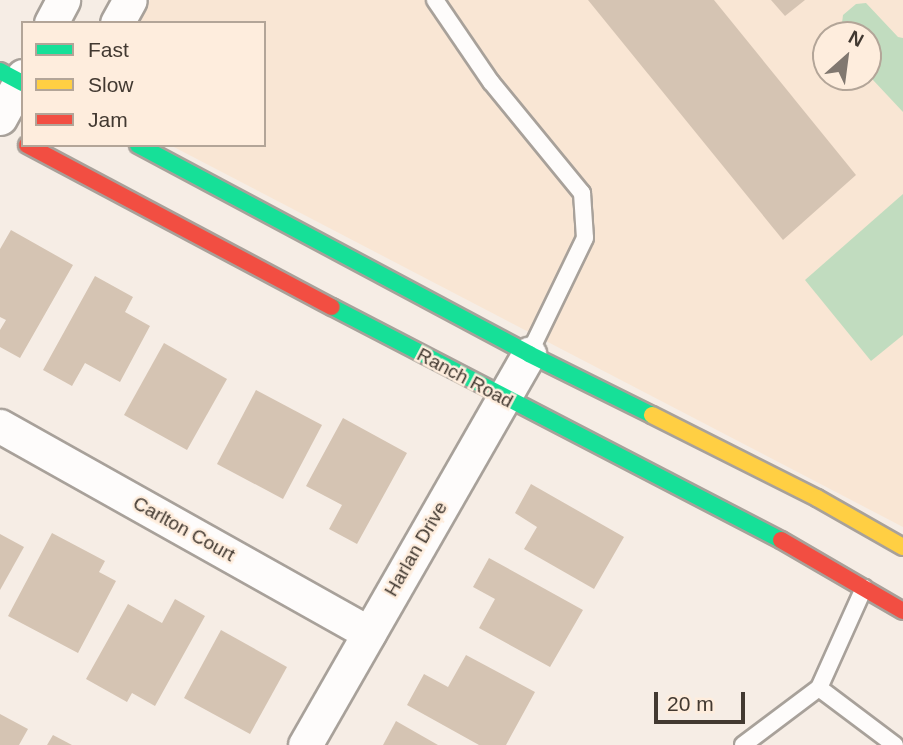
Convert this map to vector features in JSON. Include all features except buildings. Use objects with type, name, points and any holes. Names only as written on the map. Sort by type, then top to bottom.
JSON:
[{"type":"main road","name":"Ranch Road","points":[[0,130],[21,140]]},
{"type":"main road","name":"Ranch Road","points":[[36,147],[503,398],[793,546],[903,611]]},
{"type":"main road","points":[[142,147],[528,354],[817,498],[903,547]]},
{"type":"street","points":[[52,21],[63,0]]},
{"type":"street","points":[[118,21],[130,0]]},
{"type":"street","points":[[0,118],[16,78]]},
{"type":"street","name":"Harlan Drive","points":[[305,745],[528,354]]},
{"type":"street","name":"Carlton Court","points":[[0,426],[369,633]]},
{"type":"lane","points":[[435,0],[491,82],[583,192],[585,238],[528,354]]},
{"type":"lane","points":[[743,745],[819,688],[864,588]]},
{"type":"lane","points":[[819,688],[895,745]]},
{"type":"shaded area","points":[[150,0],[903,0],[903,527],[174,147],[266,147],[266,21],[140,21]]},
{"type":"green space","points":[[866,3],[898,37],[903,38],[903,112],[882,90],[882,21],[842,21],[843,15],[856,4]]},
{"type":"green space","points":[[903,194],[903,335],[871,361],[805,280]]},
{"type":"traffic: fast","points":[[0,71],[21,82]]},
{"type":"traffic: fast","points":[[142,147],[529,354],[652,415]]},
{"type":"traffic: fast","points":[[332,307],[781,540]]},
{"type":"traffic: slow","points":[[652,415],[817,498],[903,547]]},
{"type":"traffic: jam","points":[[31,147],[332,307]]},
{"type":"traffic: jam","points":[[781,540],[903,611]]}]
